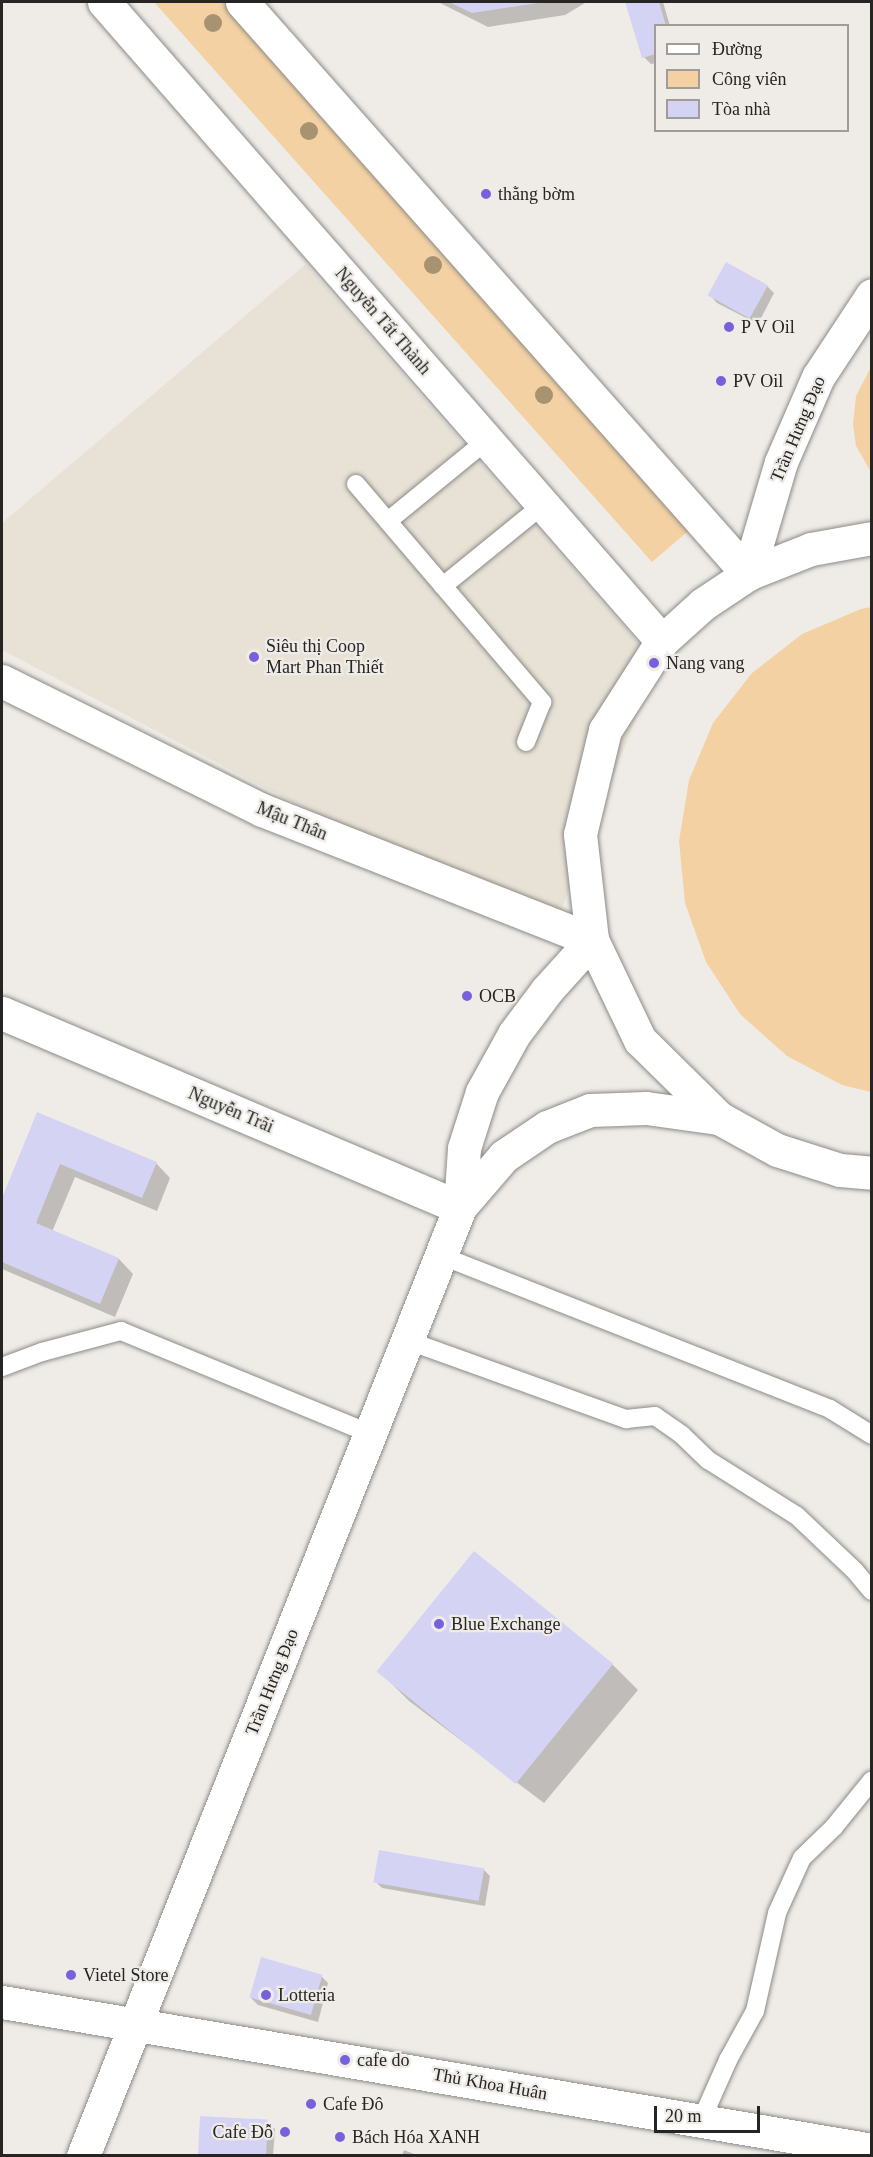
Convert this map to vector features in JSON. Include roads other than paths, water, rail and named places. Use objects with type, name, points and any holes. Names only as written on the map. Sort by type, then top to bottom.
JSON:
[{"type":"main road","name":"Nguyễn Tất Thành","points":[[104,2],[662,641]]},
{"type":"main road","points":[[242,2],[748,574]]},
{"type":"main road","name":"Trần Hưng Đạo","points":[[748,574],[781,462],[818,377],[872,295]]},
{"type":"main road","points":[[872,538],[811,549],[748,574],[703,604],[662,641],[605,730],[580,834],[592,940],[640,1040],[718,1118],[777,1150],[840,1170],[872,1173]]},
{"type":"main road","name":"Mậu Thân","points":[[2,681],[262,810],[592,940]]},
{"type":"main road","name":"Trần Hưng Đạo","points":[[83,2156],[460,1208],[465,1148],[482,1092],[514,1034],[547,990],[592,940]]},
{"type":"main road","name":"Nguyễn Trãi","points":[[2,1013],[460,1208]]},
{"type":"main road","name":"Trần Hưng Đạo","points":[[460,1208],[504,1155],[547,1128],[590,1110],[646,1108],[718,1118]]},
{"type":"main road","name":"Thủ Khoa Huân","points":[[2,2002],[135,2022],[701,2121],[792,2146],[872,2150]]},
{"type":"lane","points":[[387,521],[487,440]]},
{"type":"lane","points":[[356,483],[542,702],[526,742]]},
{"type":"lane","points":[[443,586],[544,504]]},
{"type":"lane","points":[[442,1256],[830,1408],[872,1434]]},
{"type":"lane","points":[[2,1367],[42,1352],[121,1331],[371,1434]]},
{"type":"lane","points":[[409,1341],[626,1419],[655,1416],[682,1435],[708,1460],[797,1516],[855,1571],[872,1591]]},
{"type":"lane","points":[[701,2121],[728,2060],[755,2011],[777,1913],[802,1858],[834,1827],[872,1780]]},
{"type":"place","name":"thằng bờm","points":[[486,194]]},
{"type":"place","name":"P V Oil","points":[[729,327]]},
{"type":"place","name":"PV Oil","points":[[721,381]]},
{"type":"place","name":"Siêu thị Coop Mart Phan Thiết","points":[[254,657]]},
{"type":"place","name":"Nang vang","points":[[654,663]]},
{"type":"place","name":"OCB","points":[[467,996]]},
{"type":"place","name":"Blue Exchange","points":[[439,1624]]},
{"type":"place","name":"Vietel Store","points":[[71,1975]]},
{"type":"place","name":"Lotteria","points":[[266,1995]]},
{"type":"place","name":"cafe do","points":[[345,2060]]},
{"type":"place","name":"Cafe Đô","points":[[311,2104]]},
{"type":"place","name":"Cafe Đỗ","points":[[285,2132]]},
{"type":"place","name":"Bách Hóa XANH","points":[[340,2137]]}]
